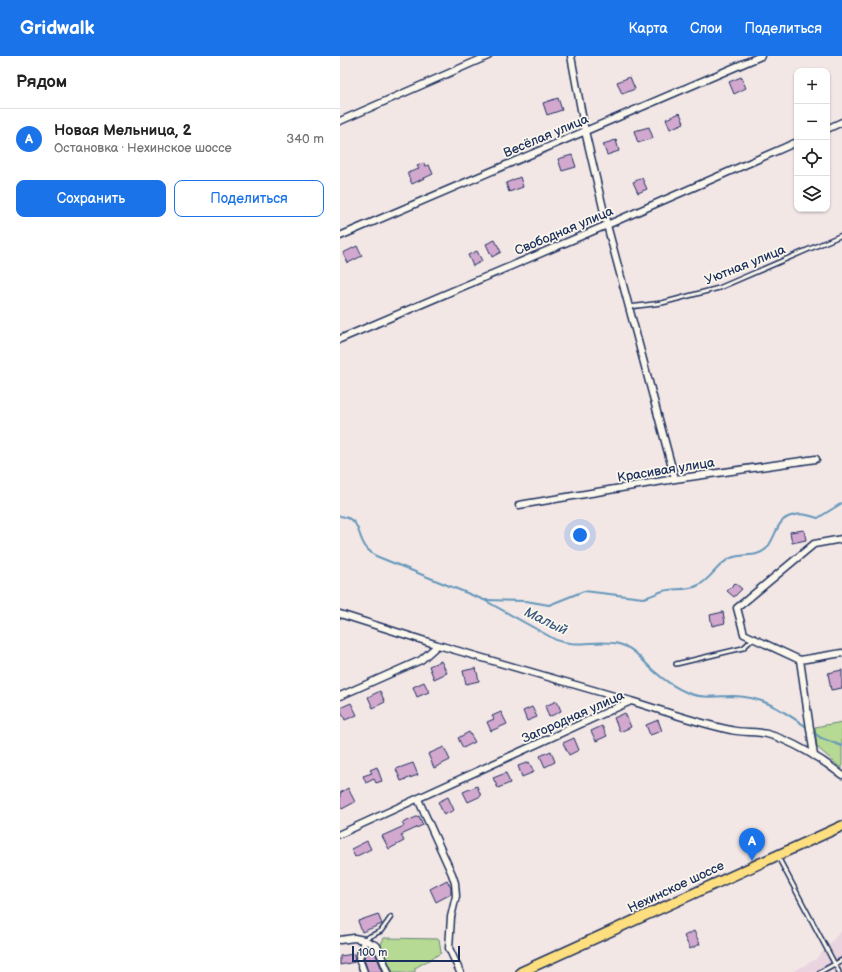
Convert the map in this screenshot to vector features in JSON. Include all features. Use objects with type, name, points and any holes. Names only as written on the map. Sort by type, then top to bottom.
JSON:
[{"type":"main road","name":"Нехинское шоссе","points":[[521,972],[842,826]]},
{"type":"street","points":[[340,121],[488,56]]},
{"type":"street","points":[[571,56],[607,225],[675,479]]},
{"type":"street","name":"Весёлая улица","points":[[340,236],[761,56]]},
{"type":"street","points":[[830,128],[842,122]]},
{"type":"street","name":"Свободная улица","points":[[340,339],[794,143]]},
{"type":"street","name":"Красивая улица","points":[[519,505],[675,479],[816,459]]},
{"type":"street","points":[[842,538],[814,544],[737,608],[744,634],[800,660],[842,652]]},
{"type":"street","points":[[340,614],[438,645],[631,701]]},
{"type":"street","points":[[340,696],[421,660],[438,645]]},
{"type":"street","points":[[800,660],[814,756]]},
{"type":"street","name":"Загородная улица","points":[[340,834],[631,701],[731,730],[767,734],[793,744],[842,775]]},
{"type":"street","points":[[418,799],[455,883],[456,896],[451,917],[448,948],[460,972]]},
{"type":"street","points":[[340,940],[354,938],[364,940],[377,946],[388,972]]},
{"type":"street","points":[[364,940],[359,959],[364,972]]},
{"type":"lane","name":"Уютная улица","points":[[629,307],[662,303],[719,288],[842,235]]},
{"type":"lane","points":[[676,664],[743,648],[754,638]]},
{"type":"lane","points":[[777,855],[839,972]]},
{"type":"lane","points":[[364,940],[382,931],[391,917]]},
{"type":"lane","points":[[820,972],[842,960]]},
{"type":"shaded area","points":[[842,930],[842,972],[792,972],[816,959]]},
{"type":"green space","points":[[842,722],[842,769],[817,747],[815,727]]},
{"type":"green space","points":[[384,938],[439,939],[441,953],[415,968],[415,972],[392,972],[392,969],[380,946]]},
{"type":"building","points":[[630,77],[635,89],[622,94],[617,82]]},
{"type":"building","points":[[741,77],[746,88],[734,94],[729,82]]},
{"type":"building","points":[[558,98],[562,110],[547,115],[543,103]]},
{"type":"building","points":[[680,113],[684,123],[670,129],[666,119]]},
{"type":"building","points":[[649,127],[653,138],[638,143],[634,131]]},
{"type":"building","points":[[616,140],[619,151],[607,155],[603,144]]},
{"type":"building","points":[[572,155],[576,167],[562,171],[558,159]]},
{"type":"building","points":[[424,163],[425,166],[429,165],[433,174],[412,184],[407,173],[419,169],[417,166]]},
{"type":"building","points":[[520,177],[523,187],[509,192],[506,183]]},
{"type":"building","points":[[642,178],[647,189],[638,193],[633,182]]},
{"type":"building","points":[[495,240],[501,252],[492,257],[486,244]]},
{"type":"building","points":[[357,246],[362,256],[348,263],[343,253]]},
{"type":"building","points":[[477,251],[482,261],[473,266],[468,255]]},
{"type":"building","points":[[804,530],[806,540],[792,543],[790,532]]},
{"type":"building","points":[[735,583],[742,589],[734,597],[727,591]]},
{"type":"building","points":[[723,612],[725,623],[712,626],[710,615]]},
{"type":"building","points":[[441,661],[447,673],[434,679],[429,666]]},
{"type":"building","points":[[476,668],[479,681],[466,684],[463,671]]},
{"type":"building","points":[[842,670],[842,688],[831,690],[828,673]]},
{"type":"building","points":[[424,682],[429,692],[417,697],[413,687]]},
{"type":"building","points":[[380,691],[385,702],[373,708],[368,697]]},
{"type":"building","points":[[557,701],[561,711],[549,717],[545,706]]},
{"type":"building","points":[[351,703],[357,715],[345,720],[340,708]]},
{"type":"building","points":[[532,707],[537,717],[527,721],[523,711]]},
{"type":"building","points":[[501,712],[507,724],[491,731],[487,722],[494,719],[492,716]]},
{"type":"building","points":[[625,713],[631,727],[620,732],[614,718]]},
{"type":"building","points":[[658,720],[662,731],[650,735],[646,725]]},
{"type":"building","points":[[602,726],[607,736],[596,741],[591,731]]},
{"type":"building","points":[[469,732],[475,742],[463,748],[458,738]]},
{"type":"building","points":[[574,738],[579,750],[569,755],[563,743]]},
{"type":"building","points":[[444,747],[450,760],[434,768],[428,754]]},
{"type":"building","points":[[551,751],[555,762],[545,767],[540,756]]},
{"type":"building","points":[[529,762],[534,772],[522,777],[518,766]]},
{"type":"building","points":[[413,763],[418,775],[401,781],[396,769]]},
{"type":"building","points":[[377,767],[382,781],[376,783],[374,779],[366,783],[363,776],[372,773],[370,770]]},
{"type":"building","points":[[506,773],[510,783],[498,788],[493,778]]},
{"type":"building","points":[[477,786],[481,796],[468,802],[463,792]]},
{"type":"building","points":[[348,788],[355,802],[342,809],[340,805],[340,793]]},
{"type":"building","points":[[448,797],[454,810],[444,815],[438,802]]},
{"type":"building","points":[[419,816],[423,825],[401,835],[404,841],[389,849],[382,836],[404,826],[402,823]]},
{"type":"building","points":[[367,841],[371,849],[355,857],[351,849]]},
{"type":"building","points":[[447,880],[451,888],[451,894],[436,902],[430,889]]},
{"type":"building","points":[[378,914],[382,924],[362,932],[358,921]]},
{"type":"building","points":[[694,931],[700,944],[690,949],[684,936]]},
{"type":"building","points":[[374,950],[383,972],[368,972],[364,959],[365,955]]},
{"type":"building","points":[[354,954],[355,962],[340,965],[340,956]]},
{"type":"waterway","points":[[485,600],[526,601],[549,605],[584,591],[643,598],[663,591],[695,587],[707,579],[726,560],[758,554],[766,549],[784,519],[792,515],[800,514],[818,518],[842,503]]},
{"type":"waterway","name":"Малый","points":[[340,516],[352,520],[355,523],[362,541],[376,556],[484,600],[556,640],[572,643],[603,642],[625,646],[634,652],[662,678],[684,691],[699,696],[734,696],[755,699],[773,706],[808,728]]},
{"type":"waterway","name":"Малый","points":[[813,732],[821,738],[842,746]]},
{"type":"place","name":"Новая Мельница, 2","points":[[752,861]]}]
